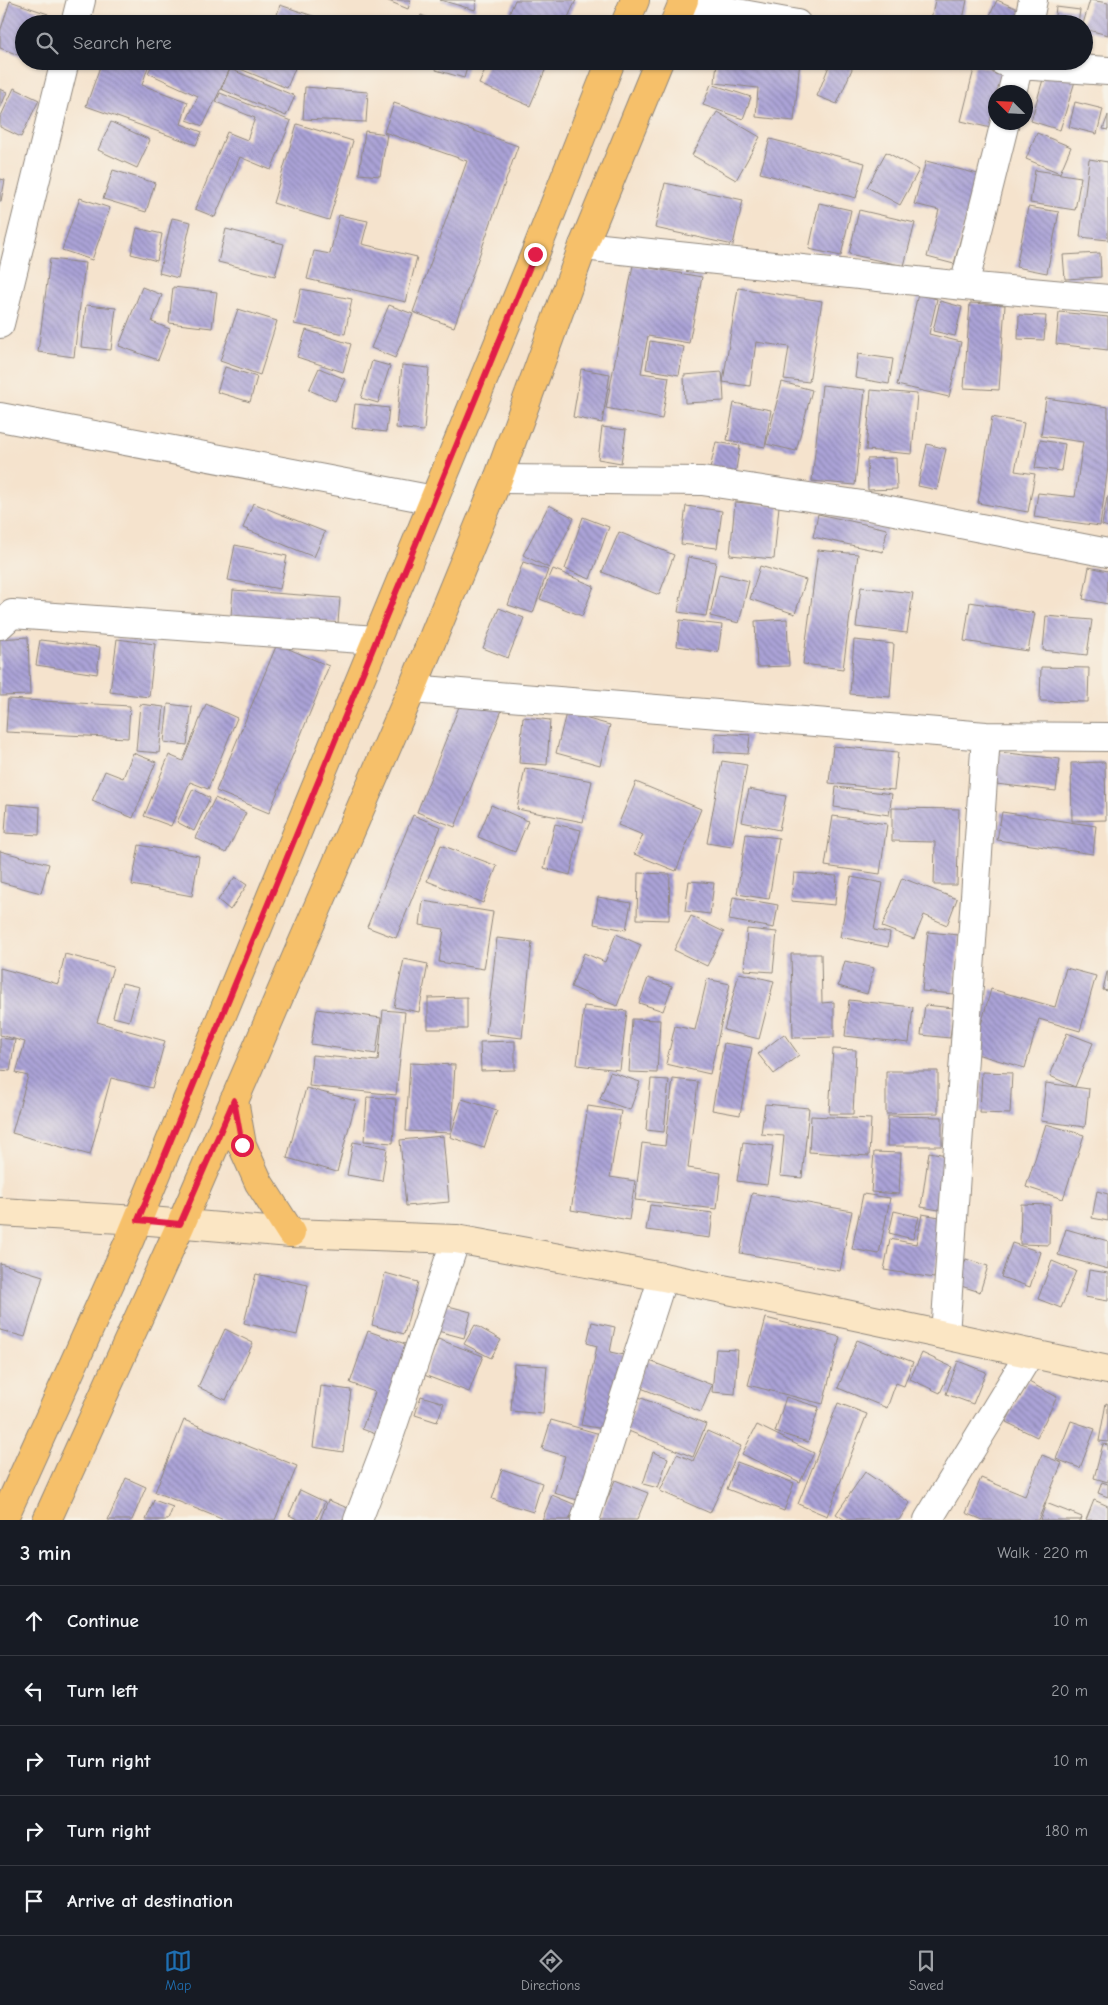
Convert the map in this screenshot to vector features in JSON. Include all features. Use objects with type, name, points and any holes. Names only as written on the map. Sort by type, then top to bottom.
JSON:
[{"type":"main road","points":[[629,15],[635,0]]},
{"type":"main road","points":[[3,1520],[138,1220],[535,254],[607,70]]},
{"type":"main road","points":[[47,1520],[180,1224],[412,689],[498,479],[583,246],[655,70]]},
{"type":"main road","points":[[234,1100],[242,1145],[259,1183],[291,1233]]},
{"type":"main road","points":[[0,1212],[138,1220],[291,1233],[456,1239],[663,1277],[1108,1370]]},
{"type":"street","points":[[77,15],[80,0]]},
{"type":"street","points":[[1030,15],[1033,0]]},
{"type":"street","points":[[680,9],[727,15]]},
{"type":"street","points":[[0,324],[63,70]]},
{"type":"street","points":[[1012,85],[1013,70]]},
{"type":"street","points":[[1093,70],[1108,71]]},
{"type":"street","points":[[964,286],[1003,130]]},
{"type":"street","points":[[583,246],[964,286],[1108,299]]},
{"type":"street","points":[[0,417],[434,500]]},
{"type":"street","points":[[498,479],[702,481],[869,506],[1108,554]]},
{"type":"street","points":[[0,625],[12,614],[376,640]]},
{"type":"street","points":[[412,689],[986,736],[1108,737]]},
{"type":"street","points":[[945,1335],[986,736]]},
{"type":"street","points":[[358,1520],[385,1449],[456,1239]]},
{"type":"street","points":[[585,1520],[663,1277]]},
{"type":"street","points":[[928,1520],[1030,1353]]},
{"type":"building","points":[[386,0],[411,0],[408,9]]},
{"type":"building","points":[[440,0],[477,0],[475,10]]},
{"type":"building","points":[[515,0],[576,0],[569,15],[509,15]]},
{"type":"building","points":[[935,0],[967,0],[964,15],[932,15]]},
{"type":"building","points":[[997,0],[1022,11],[1020,15],[990,15]]},
{"type":"building","points":[[1090,0],[1108,3],[1108,35],[1093,31],[1093,15],[1086,15]]},
{"type":"building","points":[[10,1],[48,14],[15,15],[15,54],[0,48],[0,32]]},
{"type":"building","points":[[280,5],[310,15],[277,15]]},
{"type":"building","points":[[1056,7],[1080,10],[1079,15],[1055,15]]},
{"type":"building","points":[[99,70],[147,70],[142,85],[188,102],[181,124],[202,132],[196,145],[86,106]]},
{"type":"building","points":[[150,70],[230,70],[203,126],[187,120],[198,96],[148,73]]},
{"type":"building","points":[[230,70],[232,70],[295,96],[286,116],[221,89]]},
{"type":"building","points":[[243,70],[294,70],[287,88]]},
{"type":"building","points":[[436,70],[466,70],[464,78]]},
{"type":"building","points":[[485,70],[545,70],[530,106],[479,84]]},
{"type":"building","points":[[716,70],[799,70],[794,121],[756,117],[758,88],[715,83]]},
{"type":"building","points":[[827,70],[852,70],[837,104],[817,96]]},
{"type":"building","points":[[974,70],[1005,72],[1002,85],[988,85],[988,127],[961,121]]},
{"type":"building","points":[[1046,70],[1076,78],[1060,130],[1033,122],[1033,114]]},
{"type":"building","points":[[711,84],[751,97],[743,119],[703,105]]},
{"type":"building","points":[[305,87],[368,92],[366,122],[303,119]]},
{"type":"building","points":[[14,88],[39,100],[21,137],[0,127],[0,118]]},
{"type":"building","points":[[0,89],[7,92],[0,109]]},
{"type":"building","points":[[220,93],[291,121],[271,170],[240,157],[215,217],[195,209],[227,132],[247,140],[255,118],[216,102]]},
{"type":"building","points":[[1075,102],[1103,109],[1097,134],[1069,127]]},
{"type":"building","points":[[394,103],[518,146],[454,327],[413,312],[467,161],[384,132]]},
{"type":"building","points":[[717,112],[760,137],[736,180],[692,155]]},
{"type":"building","points":[[1108,115],[1108,130],[1103,129]]},
{"type":"building","points":[[111,122],[150,140],[137,168],[98,150]]},
{"type":"building","points":[[297,124],[353,141],[329,220],[273,203]]},
{"type":"building","points":[[365,131],[387,134],[380,176],[359,174]]},
{"type":"building","points":[[1037,133],[1071,147],[1060,173],[1026,159]]},
{"type":"building","points":[[770,139],[865,163],[856,198],[760,173]]},
{"type":"building","points":[[886,152],[919,170],[900,205],[867,187]]},
{"type":"building","points":[[1089,159],[1108,162],[1108,240],[1080,237]]},
{"type":"building","points":[[926,161],[978,174],[954,264],[927,257],[939,210],[914,204]]},
{"type":"building","points":[[113,170],[155,183],[146,212],[103,199]]},
{"type":"building","points":[[1035,170],[1081,177],[1075,210],[1030,203]]},
{"type":"building","points":[[0,179],[5,180],[1,201],[0,201]]},
{"type":"building","points":[[665,183],[743,200],[733,245],[655,228]]},
{"type":"building","points":[[80,198],[110,208],[92,260],[62,250]]},
{"type":"building","points":[[819,203],[851,210],[841,256],[809,249]]},
{"type":"building","points":[[1028,207],[1059,212],[1047,273],[1016,267]]},
{"type":"building","points":[[859,210],[915,223],[904,266],[849,254]]},
{"type":"building","points":[[339,215],[368,221],[362,244],[417,257],[406,302],[307,279],[314,251],[330,254]]},
{"type":"building","points":[[172,218],[191,222],[178,278],[159,273]]},
{"type":"building","points":[[137,228],[162,234],[157,261],[131,254]]},
{"type":"building","points":[[226,229],[284,244],[275,276],[218,262]]},
{"type":"building","points":[[1100,253],[1101,277],[1065,279],[1063,255]]},
{"type":"building","points":[[50,259],[85,263],[74,357],[38,352]]},
{"type":"building","points":[[633,265],[702,277],[689,343],[648,336],[641,373],[669,377],[662,419],[606,408]]},
{"type":"building","points":[[142,287],[162,295],[152,322],[170,329],[158,360],[119,346]]},
{"type":"building","points":[[173,287],[217,292],[212,328],[169,323]]},
{"type":"building","points":[[738,288],[822,301],[809,382],[784,379],[789,347],[756,342],[750,386],[723,382]]},
{"type":"building","points":[[301,289],[352,299],[345,334],[294,324]]},
{"type":"building","points":[[918,294],[937,299],[929,334],[961,342],[949,397],[897,385]]},
{"type":"building","points":[[940,301],[962,307],[955,336],[933,331]]},
{"type":"building","points":[[970,303],[1005,305],[999,390],[964,388]]},
{"type":"building","points":[[86,305],[116,308],[111,350],[81,347]]},
{"type":"building","points":[[389,305],[413,314],[395,358],[371,348]]},
{"type":"building","points":[[238,309],[277,321],[260,375],[220,361]]},
{"type":"building","points":[[1059,312],[1108,317],[1108,350],[1056,344]]},
{"type":"building","points":[[1019,315],[1046,316],[1044,340],[1018,339]]},
{"type":"building","points":[[306,330],[351,344],[343,372],[297,357]]},
{"type":"building","points":[[650,341],[684,347],[679,375],[646,369]]},
{"type":"building","points":[[858,354],[893,359],[889,384],[855,378]]},
{"type":"building","points":[[372,361],[390,366],[378,403],[361,398]]},
{"type":"building","points":[[402,365],[429,368],[424,431],[396,428]]},
{"type":"building","points":[[225,367],[257,377],[250,402],[217,392]]},
{"type":"building","points":[[319,368],[345,379],[335,401],[309,390]]},
{"type":"building","points":[[581,369],[610,374],[602,423],[573,417]]},
{"type":"building","points":[[722,372],[724,401],[685,403],[684,375]]},
{"type":"building","points":[[782,382],[812,390],[796,451],[766,444]]},
{"type":"building","points":[[822,385],[865,390],[855,485],[812,481]]},
{"type":"building","points":[[871,390],[917,394],[912,454],[866,450]]},
{"type":"building","points":[[1046,398],[1108,407],[1108,467],[1100,526],[1034,517],[1038,493],[1075,497],[1083,442],[1041,436]]},
{"type":"building","points":[[734,403],[771,410],[765,447],[727,440]]},
{"type":"building","points":[[355,404],[389,408],[386,432],[352,428]]},
{"type":"building","points":[[992,417],[1024,423],[1015,471],[1035,474],[1028,512],[978,503]]},
{"type":"building","points":[[602,427],[626,430],[621,463],[598,459]]},
{"type":"building","points":[[1040,440],[1065,444],[1061,471],[1035,468]]},
{"type":"building","points":[[716,442],[740,446],[735,475],[710,469]]},
{"type":"building","points":[[927,444],[946,449],[937,490],[918,486]]},
{"type":"building","points":[[896,458],[897,489],[868,490],[867,459]]},
{"type":"building","points":[[1108,497],[1108,527],[1102,525]]},
{"type":"building","points":[[735,502],[779,506],[774,559],[730,555]]},
{"type":"building","points":[[253,503],[325,532],[314,557],[243,528]]},
{"type":"building","points":[[549,505],[574,518],[549,568],[523,555]]},
{"type":"building","points":[[686,506],[722,511],[717,548],[681,544]]},
{"type":"building","points":[[818,514],[887,529],[883,552],[813,537]]},
{"type":"building","points":[[583,517],[609,527],[590,579],[565,569]]},
{"type":"building","points":[[619,532],[674,555],[659,595],[602,572]]},
{"type":"building","points":[[235,545],[287,556],[280,589],[228,580]]},
{"type":"building","points":[[818,550],[858,554],[843,669],[803,664]]},
{"type":"building","points":[[688,557],[716,562],[706,616],[678,612]]},
{"type":"building","points":[[523,562],[548,570],[533,613],[508,605]]},
{"type":"building","points":[[760,566],[806,580],[795,614],[750,599]]},
{"type":"building","points":[[1089,567],[1108,571],[1108,604],[1083,599]]},
{"type":"building","points":[[553,569],[594,586],[582,616],[540,599]]},
{"type":"building","points":[[719,574],[749,581],[739,623],[710,616]]},
{"type":"building","points":[[861,587],[913,593],[907,633],[856,627]]},
{"type":"building","points":[[233,590],[340,598],[338,623],[231,616]]},
{"type":"building","points":[[970,602],[1035,613],[1028,651],[964,641]]},
{"type":"building","points":[[499,608],[524,618],[508,658],[483,648]]},
{"type":"building","points":[[1046,616],[1092,620],[1087,655],[1043,650]]},
{"type":"building","points":[[787,619],[789,666],[757,667],[755,621]]},
{"type":"building","points":[[680,620],[722,625],[718,652],[677,646]]},
{"type":"building","points":[[28,637],[30,695],[0,696],[0,639]]},
{"type":"building","points":[[117,639],[155,644],[149,697],[110,692]]},
{"type":"building","points":[[40,640],[100,647],[97,674],[36,665]]},
{"type":"building","points":[[854,640],[894,644],[890,697],[850,694]]},
{"type":"building","points":[[277,644],[329,666],[269,813],[216,791]]},
{"type":"building","points":[[1041,667],[1089,668],[1088,702],[1040,701]]},
{"type":"building","points":[[464,694],[502,710],[455,827],[417,812]]},
{"type":"building","points":[[8,699],[130,706],[128,738],[6,732]]},
{"type":"building","points":[[140,704],[164,707],[159,753],[136,751]]},
{"type":"building","points":[[168,704],[192,707],[187,745],[164,742]]},
{"type":"building","points":[[206,704],[237,718],[208,789],[190,782],[171,826],[144,816],[169,755],[183,761]]},
{"type":"building","points":[[566,713],[610,725],[600,765],[556,753]]},
{"type":"building","points":[[523,717],[550,720],[547,765],[519,763]]},
{"type":"building","points":[[716,733],[750,735],[748,754],[714,752]]},
{"type":"building","points":[[833,746],[898,752],[894,790],[829,783]]},
{"type":"building","points":[[999,752],[1060,759],[1056,791],[996,784]]},
{"type":"building","points":[[133,753],[156,762],[133,818],[92,801],[105,771],[123,778]]},
{"type":"building","points":[[722,761],[747,765],[732,847],[707,843]]},
{"type":"building","points":[[1105,762],[1106,820],[1072,821],[1071,763]]},
{"type":"building","points":[[525,768],[592,781],[583,822],[517,809]]},
{"type":"building","points":[[636,782],[701,809],[676,871],[634,854],[643,835],[618,825]]},
{"type":"building","points":[[836,787],[892,794],[889,815],[834,807]]},
{"type":"building","points":[[193,789],[210,798],[194,831],[177,822]]},
{"type":"building","points":[[749,789],[786,796],[779,830],[742,822]]},
{"type":"building","points":[[215,798],[246,813],[226,853],[195,838]]},
{"type":"building","points":[[7,804],[40,807],[39,835],[5,833]]},
{"type":"building","points":[[491,805],[528,821],[515,852],[478,837]]},
{"type":"building","points":[[892,808],[959,809],[957,885],[934,885],[935,842],[892,841]]},
{"type":"building","points":[[1002,812],[1096,826],[1093,854],[997,840]]},
{"type":"building","points":[[413,815],[441,827],[396,938],[367,927]]},
{"type":"building","points":[[833,816],[887,824],[880,874],[825,866]]},
{"type":"building","points":[[555,824],[581,830],[570,875],[544,868]]},
{"type":"building","points":[[746,834],[779,838],[769,899],[737,894]]},
{"type":"building","points":[[139,845],[199,856],[192,896],[132,885]]},
{"type":"building","points":[[441,845],[497,866],[483,903],[427,881]]},
{"type":"building","points":[[0,851],[49,864],[41,893],[0,882]]},
{"type":"building","points":[[638,873],[670,874],[669,920],[637,919]]},
{"type":"building","points":[[794,873],[837,876],[835,905],[791,901]]},
{"type":"building","points":[[235,877],[247,885],[230,910],[218,900]]},
{"type":"building","points":[[851,877],[883,883],[874,930],[890,933],[888,947],[840,937]]},
{"type":"building","points":[[902,878],[957,899],[947,925],[924,915],[914,939],[882,927]]},
{"type":"building","points":[[689,881],[714,883],[710,914],[685,911]]},
{"type":"building","points":[[598,897],[631,903],[626,930],[594,924]]},
{"type":"building","points":[[733,897],[778,905],[774,928],[729,920]]},
{"type":"building","points":[[423,901],[493,912],[484,969],[439,962],[444,929],[420,925]]},
{"type":"building","points":[[691,916],[724,932],[707,966],[674,950]]},
{"type":"building","points":[[747,929],[777,932],[773,972],[744,970]]},
{"type":"building","points":[[928,932],[959,935],[954,994],[922,991]]},
{"type":"building","points":[[616,934],[641,945],[617,1006],[571,987],[584,953],[605,962]]},
{"type":"building","points":[[497,938],[532,942],[522,1038],[486,1034]]},
{"type":"building","points":[[65,954],[113,967],[97,1022],[165,1041],[152,1088],[111,1078],[90,1155],[12,1133],[28,1076],[16,1073],[25,1042],[0,1035],[0,968],[58,984]]},
{"type":"building","points":[[791,954],[821,954],[822,1003],[834,1002],[834,1037],[793,1038]]},
{"type":"building","points":[[404,959],[428,964],[419,1012],[394,1007]]},
{"type":"building","points":[[845,961],[874,968],[867,994],[838,986]]},
{"type":"building","points":[[1066,968],[1096,976],[1080,1031],[1039,1019],[1025,1068],[973,1053],[991,989],[1055,1007]]},
{"type":"building","points":[[1108,972],[1108,991],[1103,990]]},
{"type":"building","points":[[739,973],[774,981],[759,1039],[724,1030]]},
{"type":"building","points":[[648,978],[672,986],[663,1011],[639,1003]]},
{"type":"building","points":[[707,979],[730,984],[710,1074],[666,1064],[675,1026],[695,1030]]},
{"type":"building","points":[[122,983],[139,987],[129,1021],[113,1017]]},
{"type":"building","points":[[467,997],[467,1029],[428,1029],[428,998]]},
{"type":"building","points":[[849,1000],[913,1007],[909,1043],[845,1036]]},
{"type":"building","points":[[925,1005],[954,1008],[950,1038],[921,1035]]},
{"type":"building","points":[[584,1006],[627,1011],[620,1070],[577,1065]]},
{"type":"building","points":[[317,1009],[381,1018],[376,1054],[311,1044]]},
{"type":"building","points":[[383,1010],[405,1012],[396,1095],[309,1086],[312,1055],[378,1061]]},
{"type":"building","points":[[632,1019],[660,1020],[657,1073],[629,1072]]},
{"type":"building","points":[[1067,1033],[1093,1043],[1075,1087],[1050,1076]]},
{"type":"building","points":[[784,1034],[799,1055],[774,1074],[758,1054]]},
{"type":"building","points":[[0,1038],[15,1040],[10,1071],[0,1070]]},
{"type":"building","points":[[515,1041],[515,1070],[481,1071],[480,1042]]},
{"type":"building","points":[[724,1043],[752,1048],[740,1115],[712,1110]]},
{"type":"building","points":[[833,1049],[856,1050],[853,1114],[829,1114]]},
{"type":"building","points":[[410,1063],[455,1065],[451,1133],[406,1131]]},
{"type":"building","points":[[886,1071],[938,1071],[938,1113],[886,1114]]},
{"type":"building","points":[[610,1072],[640,1082],[630,1110],[600,1099]]},
{"type":"building","points":[[982,1072],[1012,1073],[1010,1114],[980,1113]]},
{"type":"building","points":[[651,1079],[669,1080],[664,1132],[646,1130]]},
{"type":"building","points":[[673,1079],[698,1082],[688,1168],[721,1173],[717,1209],[635,1200],[642,1143],[665,1146]]},
{"type":"building","points":[[1046,1083],[1089,1089],[1085,1127],[1041,1121]]},
{"type":"building","points":[[306,1088],[356,1101],[337,1172],[287,1158]]},
{"type":"building","points":[[367,1097],[396,1099],[393,1143],[364,1141]]},
{"type":"building","points":[[462,1099],[497,1110],[484,1148],[450,1137]]},
{"type":"building","points":[[765,1104],[809,1108],[802,1178],[780,1176],[784,1136],[761,1134]]},
{"type":"building","points":[[588,1106],[621,1111],[610,1177],[635,1181],[629,1220],[571,1210]]},
{"type":"building","points":[[811,1116],[871,1119],[869,1156],[809,1152]]},
{"type":"building","points":[[888,1116],[942,1117],[942,1146],[887,1146]]},
{"type":"building","points":[[1046,1124],[1084,1135],[1063,1199],[1026,1187]]},
{"type":"building","points":[[443,1136],[449,1202],[406,1206],[400,1140]]},
{"type":"building","points":[[353,1142],[387,1148],[382,1181],[347,1175]]},
{"type":"building","points":[[743,1142],[773,1146],[767,1185],[737,1181]]},
{"type":"building","points":[[874,1152],[901,1153],[899,1194],[871,1192]]},
{"type":"building","points":[[929,1152],[947,1155],[939,1210],[921,1207]]},
{"type":"building","points":[[1097,1191],[1108,1194],[1108,1221],[1092,1218]]},
{"type":"building","points":[[752,1193],[852,1211],[840,1271],[740,1253]]},
{"type":"building","points":[[863,1194],[890,1198],[879,1254],[852,1249]]},
{"type":"building","points":[[1021,1204],[1050,1205],[1049,1245],[1020,1244]]},
{"type":"building","points":[[650,1205],[713,1213],[710,1238],[646,1230]]},
{"type":"building","points":[[894,1211],[919,1217],[913,1239],[889,1233]]},
{"type":"building","points":[[922,1214],[945,1218],[934,1278],[884,1270],[890,1239],[916,1244]]},
{"type":"building","points":[[1066,1229],[1108,1241],[1108,1269],[1058,1255]]},
{"type":"building","points":[[1012,1243],[1041,1252],[1030,1287],[1001,1277]]},
{"type":"building","points":[[966,1259],[988,1266],[980,1292],[958,1285]]},
{"type":"building","points":[[1052,1261],[1076,1271],[1061,1308],[1038,1299]]},
{"type":"building","points":[[0,1263],[43,1276],[25,1337],[0,1330]]},
{"type":"building","points":[[1089,1270],[1108,1273],[1108,1301],[1085,1297]]},
{"type":"building","points":[[385,1273],[418,1282],[404,1334],[372,1325]]},
{"type":"building","points":[[256,1274],[308,1285],[297,1335],[244,1323]]},
{"type":"building","points":[[441,1304],[471,1312],[464,1338],[434,1330]]},
{"type":"building","points":[[766,1318],[840,1337],[823,1404],[748,1385]]},
{"type":"building","points":[[592,1322],[615,1327],[610,1352],[624,1355],[609,1430],[581,1425],[597,1346],[587,1343]]},
{"type":"building","points":[[475,1325],[501,1340],[491,1358],[464,1344]]},
{"type":"building","points":[[225,1329],[253,1343],[226,1400],[198,1387]]},
{"type":"building","points":[[368,1331],[414,1347],[381,1436],[362,1429],[375,1392],[350,1383]]},
{"type":"building","points":[[438,1339],[483,1356],[469,1392],[424,1375]]},
{"type":"building","points":[[857,1340],[913,1362],[904,1386],[896,1383],[887,1408],[838,1388]]},
{"type":"building","points":[[716,1349],[738,1350],[735,1394],[712,1392]]},
{"type":"building","points":[[922,1353],[952,1367],[940,1393],[910,1379]]},
{"type":"building","points":[[647,1360],[712,1385],[701,1412],[636,1386]]},
{"type":"building","points":[[958,1361],[986,1372],[973,1404],[946,1394]]},
{"type":"building","points":[[514,1364],[547,1366],[543,1414],[511,1411]]},
{"type":"building","points":[[1027,1381],[1057,1397],[1037,1437],[1006,1422]]},
{"type":"building","points":[[321,1386],[351,1390],[343,1452],[313,1447]]},
{"type":"building","points":[[421,1396],[444,1403],[437,1422],[415,1415]]},
{"type":"building","points":[[639,1397],[706,1424],[693,1457],[626,1430]]},
{"type":"building","points":[[786,1397],[819,1407],[808,1442],[775,1432]]},
{"type":"building","points":[[838,1403],[867,1414],[827,1516],[798,1504]]},
{"type":"building","points":[[1106,1403],[1108,1404],[1108,1442],[1099,1441]]},
{"type":"building","points":[[184,1420],[297,1466],[275,1520],[224,1520],[155,1492]]},
{"type":"building","points":[[551,1420],[600,1434],[581,1501],[554,1493],[565,1456],[542,1449]]},
{"type":"building","points":[[1071,1421],[1095,1429],[1080,1468],[1056,1459]]},
{"type":"building","points":[[757,1425],[814,1453],[800,1482],[742,1454]]},
{"type":"building","points":[[707,1431],[741,1446],[710,1513],[660,1491],[677,1454],[693,1461]]},
{"type":"building","points":[[1103,1444],[1108,1445],[1108,1482],[1094,1478]]},
{"type":"building","points":[[653,1452],[668,1458],[658,1488],[643,1484]]},
{"type":"building","points":[[1042,1455],[1062,1463],[1038,1520],[983,1520],[966,1513],[981,1478],[1025,1496]]},
{"type":"building","points":[[737,1462],[794,1483],[784,1511],[727,1489]]},
{"type":"building","points":[[502,1469],[542,1483],[533,1512],[492,1499]]},
{"type":"building","points":[[865,1472],[910,1503],[899,1520],[845,1520],[836,1514]]},
{"type":"building","points":[[126,1478],[146,1487],[132,1520],[108,1520]]},
{"type":"building","points":[[615,1480],[648,1493],[637,1520],[599,1520]]},
{"type":"building","points":[[1102,1482],[1108,1484],[1108,1497],[1098,1493]]},
{"type":"building","points":[[300,1490],[325,1502],[316,1520],[299,1520],[289,1515]]},
{"type":"building","points":[[552,1495],[576,1505],[569,1520],[542,1520]]},
{"type":"building","points":[[154,1500],[173,1507],[168,1520],[146,1520]]},
{"type":"building","points":[[328,1500],[355,1511],[352,1520],[320,1520]]},
{"type":"building","points":[[1094,1500],[1108,1506],[1108,1520],[1086,1520]]},
{"type":"building","points":[[1046,1503],[1082,1517],[1081,1520],[1040,1520]]},
{"type":"route","points":[[242,1145],[234,1100],[180,1224],[138,1220],[535,254]]}]
